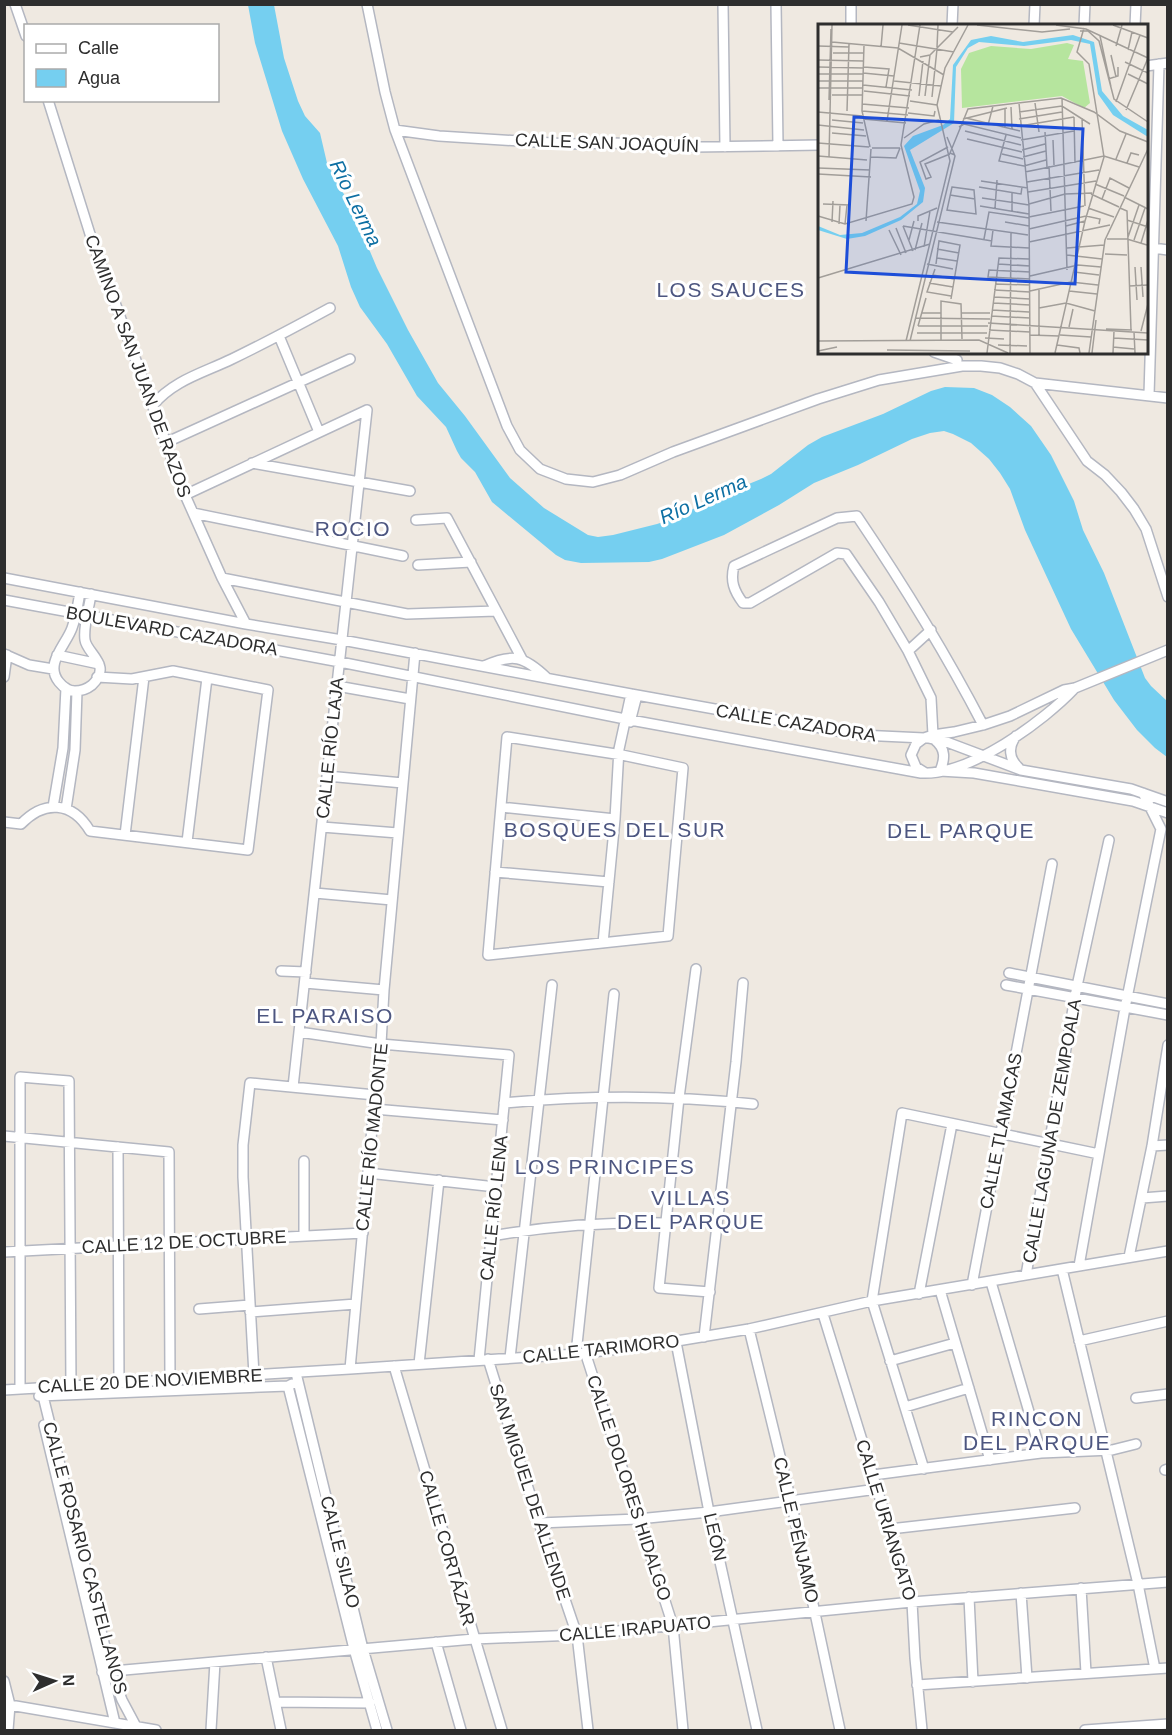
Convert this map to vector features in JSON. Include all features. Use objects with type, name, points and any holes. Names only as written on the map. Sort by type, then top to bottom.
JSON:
[{"type":"street","points":[[15,4],[24,30]]},
{"type":"street","points":[[367,4],[395,130],[507,426],[520,450],[540,468],[566,479],[593,482],[620,476],[673,452],[818,399],[879,380],[957,360]]},
{"type":"street","points":[[723,4],[725,147]]},
{"type":"street","points":[[776,4],[778,146]]},
{"type":"street","points":[[851,4],[851,24]]},
{"type":"street","points":[[952,24],[953,4]]},
{"type":"street","points":[[1034,24],[1035,4]]},
{"type":"street","points":[[1084,24],[1085,4]]},
{"type":"street","points":[[1135,24],[1136,4]]},
{"type":"street","points":[[1148,66],[1163,64],[1153,248],[1149,395]]},
{"type":"street","name":"CAMINO A SAN JUAN DE RAZOS","points":[[49,102],[90,234],[185,495],[222,578],[246,624]]},
{"type":"street","name":"CALLE SAN JOAQUÍN","points":[[395,130],[439,136],[568,144],[610,142],[693,147],[818,145]]},
{"type":"street","points":[[1153,248],[1167,250]]},
{"type":"street","points":[[153,405],[179,382],[279,336],[330,308]]},
{"type":"street","points":[[185,495],[319,432],[279,336]]},
{"type":"street","points":[[940,354],[981,366],[1000,368],[1035,383],[1167,398]]},
{"type":"street","points":[[165,442],[350,359]]},
{"type":"street","points":[[1035,383],[1087,461],[1113,483],[1134,509],[1146,529],[1167,597]]},
{"type":"street","name":"CALLE RÍO LAJA","points":[[293,1087],[367,410],[319,432]]},
{"type":"street","points":[[252,463],[410,491]]},
{"type":"street","points":[[193,513],[403,556]]},
{"type":"street","points":[[931,737],[931,698],[908,651],[879,602],[846,554],[837,553],[750,603],[743,603],[735,592],[731,577],[734,566],[837,518],[857,516],[931,630],[983,725]]},
{"type":"street","points":[[416,520],[447,518],[522,659]]},
{"type":"street","points":[[418,565],[471,562]]},
{"type":"street","name":"BOULEVARD CAZADORA","points":[[4,578],[246,624]]},
{"type":"street","points":[[222,578],[407,614],[496,611]]},
{"type":"street","points":[[80,592],[69,636],[57,656],[53,669],[57,680],[66,688],[77,691],[89,687],[97,677],[99,664],[85,640],[91,594]]},
{"type":"street","name":"BOULEVARD CAZADORA","points":[[4,600],[340,662]]},
{"type":"street","name":"CALLE CAZADORA","points":[[246,624],[860,735],[931,737],[1010,716],[1064,690],[1075,688]]},
{"type":"street","points":[[908,651],[931,630]]},
{"type":"street","points":[[1075,688],[1167,650]]},
{"type":"street","name":"CALLE RÍO MADONTE","points":[[350,1369],[415,653]]},
{"type":"street","points":[[4,677],[6,654],[29,665],[53,669]]},
{"type":"street","points":[[57,656],[99,664]]},
{"type":"street","points":[[484,666],[502,658],[522,659],[536,667],[547,678]]},
{"type":"street","name":"CALLE CAZADORA","points":[[340,662],[627,720],[926,773],[940,771],[982,756],[1016,736],[1075,688]]},
{"type":"street","points":[[4,822],[21,824],[41,809],[53,807],[66,809],[76,814],[90,831],[248,850],[268,690],[174,671],[144,678],[97,677]]},
{"type":"street","points":[[125,835],[144,678]]},
{"type":"street","points":[[187,842],[207,678]]},
{"type":"street","points":[[337,686],[410,699]]},
{"type":"street","points":[[53,807],[63,748],[66,688]]},
{"type":"street","points":[[66,809],[75,750],[77,691]]},
{"type":"street","points":[[603,943],[620,757],[634,695]]},
{"type":"street","points":[[507,736],[620,757],[683,768],[668,936],[488,955],[507,736]]},
{"type":"street","points":[[1016,736],[1011,745],[1011,754],[1014,763],[1021,770]]},
{"type":"street","points":[[931,737],[942,746],[944,761],[940,771],[974,773],[1133,801],[1167,813]]},
{"type":"street","points":[[926,773],[915,767],[911,755],[916,744],[931,737],[1021,770],[1131,789],[1167,802]]},
{"type":"street","points":[[327,776],[403,783]]},
{"type":"street","points":[[1079,1266],[1127,996],[1161,829],[1143,793]]},
{"type":"street","points":[[501,807],[615,819]]},
{"type":"street","points":[[322,827],[398,833]]},
{"type":"street","name":"CALLE LAGUNA DE ZEMPOALA","points":[[1026,1275],[1077,986],[1109,840]]},
{"type":"street","name":"CALLE TLAMACAS","points":[[972,1285],[1052,864]]},
{"type":"street","points":[[495,872],[609,882]]},
{"type":"street","points":[[315,893],[392,900]]},
{"type":"street","points":[[696,969],[679,1098],[659,1288],[710,1292]]},
{"type":"street","points":[[281,971],[306,972]]},
{"type":"street","points":[[1009,973],[1167,1004]]},
{"type":"street","points":[[305,983],[384,990]]},
{"type":"street","points":[[704,1337],[743,983]]},
{"type":"street","points":[[510,1358],[552,986]]},
{"type":"street","points":[[1006,986],[1167,1015]]},
{"type":"street","name":"CALLE DOLORES HIDALGO","points":[[614,994],[590,1224],[580,1353],[673,1626],[684,1731]]},
{"type":"street","points":[[299,1032],[381,1044]]},
{"type":"street","name":"CALLE RÍO LENA","points":[[381,1044],[509,1055],[491,1236],[484,1360]]},
{"type":"street","points":[[1129,1257],[1152,1146],[1167,1045]]},
{"type":"street","points":[[20,1389],[20,1077],[69,1081],[71,1386]]},
{"type":"street","points":[[254,1375],[243,1177],[245,1125],[250,1083],[375,1095]]},
{"type":"street","points":[[504,1103],[603,1097],[679,1098],[753,1104]]},
{"type":"street","points":[[374,1110],[503,1120]]},
{"type":"street","points":[[924,1469],[872,1301],[902,1113],[1099,1154]]},
{"type":"street","points":[[919,1294],[952,1124]]},
{"type":"street","points":[[4,1136],[169,1152],[170,1380]]},
{"type":"street","points":[[1152,1146],[1167,1145]]},
{"type":"street","points":[[118,1147],[119,1393]]},
{"type":"street","points":[[304,1161],[304,1236]]},
{"type":"street","points":[[368,1173],[496,1187]]},
{"type":"street","points":[[419,1364],[439,1180]]},
{"type":"street","points":[[1142,1198],[1167,1196]]},
{"type":"street","points":[[491,1236],[524,1230],[590,1224],[666,1223]]},
{"type":"street","name":"CALLE 12 DE OCTUBRE","points":[[4,1252],[363,1233]]},
{"type":"street","name":"CALLE TARIMORO","points":[[296,1372],[580,1353],[676,1342],[823,1314],[872,1301],[1167,1251]]},
{"type":"street","points":[[1062,1269],[1138,1584],[1155,1669]]},
{"type":"street","points":[[991,1282],[1041,1453]]},
{"type":"street","points":[[940,1290],[990,1460]]},
{"type":"street","points":[[200,1309],[356,1304]]},
{"type":"street","name":"CALLE URIANGATO","points":[[823,1314],[912,1602],[922,1731]]},
{"type":"street","points":[[1079,1341],[1167,1321]]},
{"type":"street","name":"CALLE PÉNJAMO","points":[[749,1329],[791,1501],[840,1731]]},
{"type":"street","name":"LEÓN","points":[[676,1342],[709,1512],[757,1731]]},
{"type":"street","points":[[890,1360],[955,1343]]},
{"type":"street","name":"SAN MIGUEL DE ALLENDE","points":[[484,1360],[577,1635],[588,1731]]},
{"type":"street","name":"CALLE CORTÁZAR","points":[[394,1366],[502,1731]]},
{"type":"street","points":[[39,1392],[119,1393],[288,1386],[295,1379],[296,1372]]},
{"type":"street","name":"CALLE 20 DE NOVIEMBRE","points":[[4,1390],[20,1389],[39,1392],[71,1386],[119,1382],[296,1372]]},
{"type":"street","name":"CALLE SILAO","points":[[296,1372],[377,1731]]},
{"type":"street","name":"CALLE SILAO","points":[[288,1386],[358,1649],[387,1731]]},
{"type":"street","points":[[905,1407],[969,1388]]},
{"type":"street","name":"CALLE ROSARIO CASTELLANOS","points":[[39,1392],[107,1671],[115,1724]]},
{"type":"street","points":[[1136,1398],[1167,1394]]},
{"type":"street","points":[[873,1476],[1041,1453],[1106,1451],[1136,1444]]},
{"type":"street","points":[[539,1523],[638,1519],[709,1512],[877,1489]]},
{"type":"street","points":[[890,1529],[1075,1508]]},
{"type":"street","name":"CALLE IRAPUATO","points":[[107,1671],[474,1639],[577,1635],[912,1602],[1167,1582]]},
{"type":"street","points":[[1082,1588],[1086,1674]]},
{"type":"street","points":[[1021,1593],[1027,1678]]},
{"type":"street","points":[[969,1597],[973,1682]]},
{"type":"street","points":[[436,1642],[461,1731]]},
{"type":"street","points":[[266,1657],[281,1731]]},
{"type":"street","points":[[211,1731],[215,1662]]},
{"type":"street","points":[[917,1686],[1167,1668]]},
{"type":"street","name":"CALLE ROSARIO CASTELLANOS","points":[[107,1671],[137,1729]]},
{"type":"street","points":[[4,1681],[8,1731]]},
{"type":"street","points":[[276,1702],[370,1704]]},
{"type":"street","points":[[7,1704],[156,1731]]},
{"type":"street","points":[[88,1719],[88,1731]]},
{"type":"street","points":[[1085,1731],[1163,1726]]},
{"type":"water","points":[[248,5],[274,5],[284,58],[298,101],[305,116],[320,133],[327,163],[353,211],[377,268],[408,330],[438,383],[510,478],[544,508],[588,535],[598,537],[657,524],[771,474],[822,437],[883,414],[931,391],[945,387],[974,388],[992,395],[1010,407],[1031,426],[1051,455],[1074,501],[1083,530],[1104,573],[1145,678],[1167,701],[1167,757],[1137,730],[1114,700],[1071,629],[1025,530],[1010,489],[1000,473],[989,459],[971,443],[944,431],[912,439],[814,483],[724,535],[662,559],[649,562],[581,563],[565,560],[556,555],[492,502],[475,472],[461,458],[446,427],[417,396],[387,344],[360,307],[338,246],[303,179],[282,131],[255,43]]},
{"type":"district","name":"LOS SAUCES","points":[[731,289]]},
{"type":"district","name":"ROCIO","points":[[353,528]]},
{"type":"district","name":"BOSQUES DEL SUR","points":[[615,829]]},
{"type":"district","name":"DEL PARQUE","points":[[961,830]]},
{"type":"district","name":"EL PARAISO","points":[[325,1015]]},
{"type":"district","name":"LOS PRINCIPES","points":[[605,1166]]},
{"type":"district","name":"VILLAS DEL PARQUE","points":[[691,1209]]},
{"type":"district","name":"RINCON DEL PARQUE","points":[[1037,1430]]},
{"type":"water label","name":"Río Lerma","points":[[356,203]]},
{"type":"water label","name":"Río Lerma","points":[[703,499]]}]
